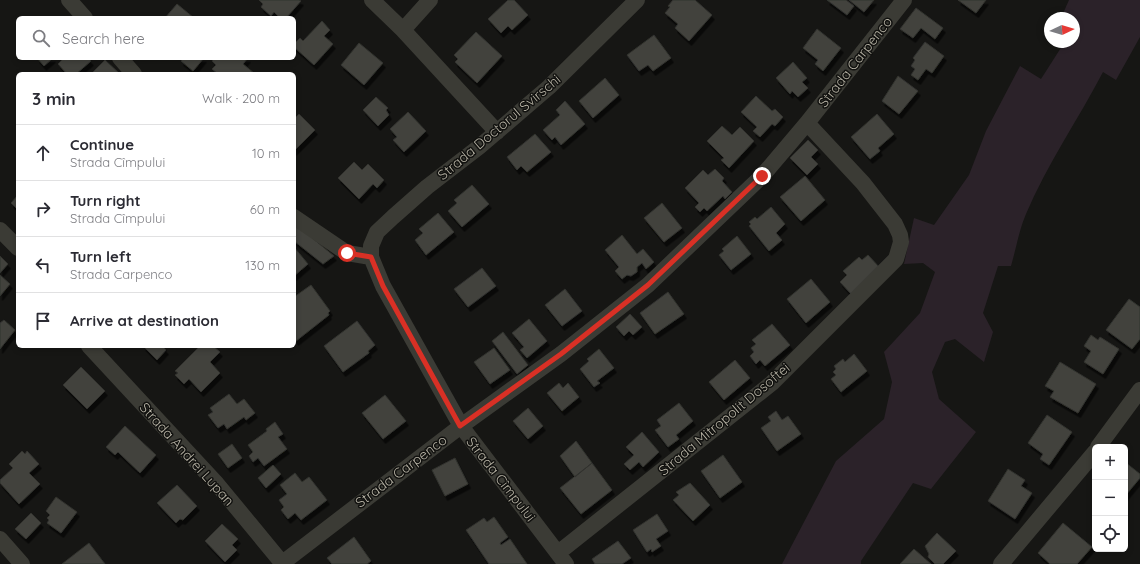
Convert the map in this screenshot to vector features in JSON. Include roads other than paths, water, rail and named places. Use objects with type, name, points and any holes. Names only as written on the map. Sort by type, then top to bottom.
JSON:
[{"type":"street","points":[[69,0],[83,16]]},
{"type":"street","points":[[372,0],[403,30],[497,132]]},
{"type":"street","points":[[403,30],[430,0]]},
{"type":"street","name":"Strada Doctorul Svirschi","points":[[371,257],[371,246],[377,232],[427,188],[497,132],[549,87],[637,0]]},
{"type":"street","name":"Strada Carpenco","points":[[282,564],[460,426],[561,354],[648,285],[742,196],[807,123],[904,0]]},
{"type":"street","points":[[122,60],[132,72]]},
{"type":"street","name":"Strada Mitropolit Dosoftei","points":[[562,558],[772,383],[896,259],[900,250],[900,235],[891,219],[864,183],[807,123]]},
{"type":"street","points":[[296,218],[347,253],[371,257]]},
{"type":"street","points":[[0,230],[16,246]]},
{"type":"street","name":"Strada Cîmpului","points":[[371,257],[383,286],[460,426],[562,558]]},
{"type":"street","name":"Strada Andrei Lupan","points":[[91,348],[217,484],[282,564]]},
{"type":"street","points":[[1100,444],[1140,390]]},
{"type":"street","points":[[1001,564],[1092,456]]},
{"type":"street","points":[[0,539],[22,564]]}]
